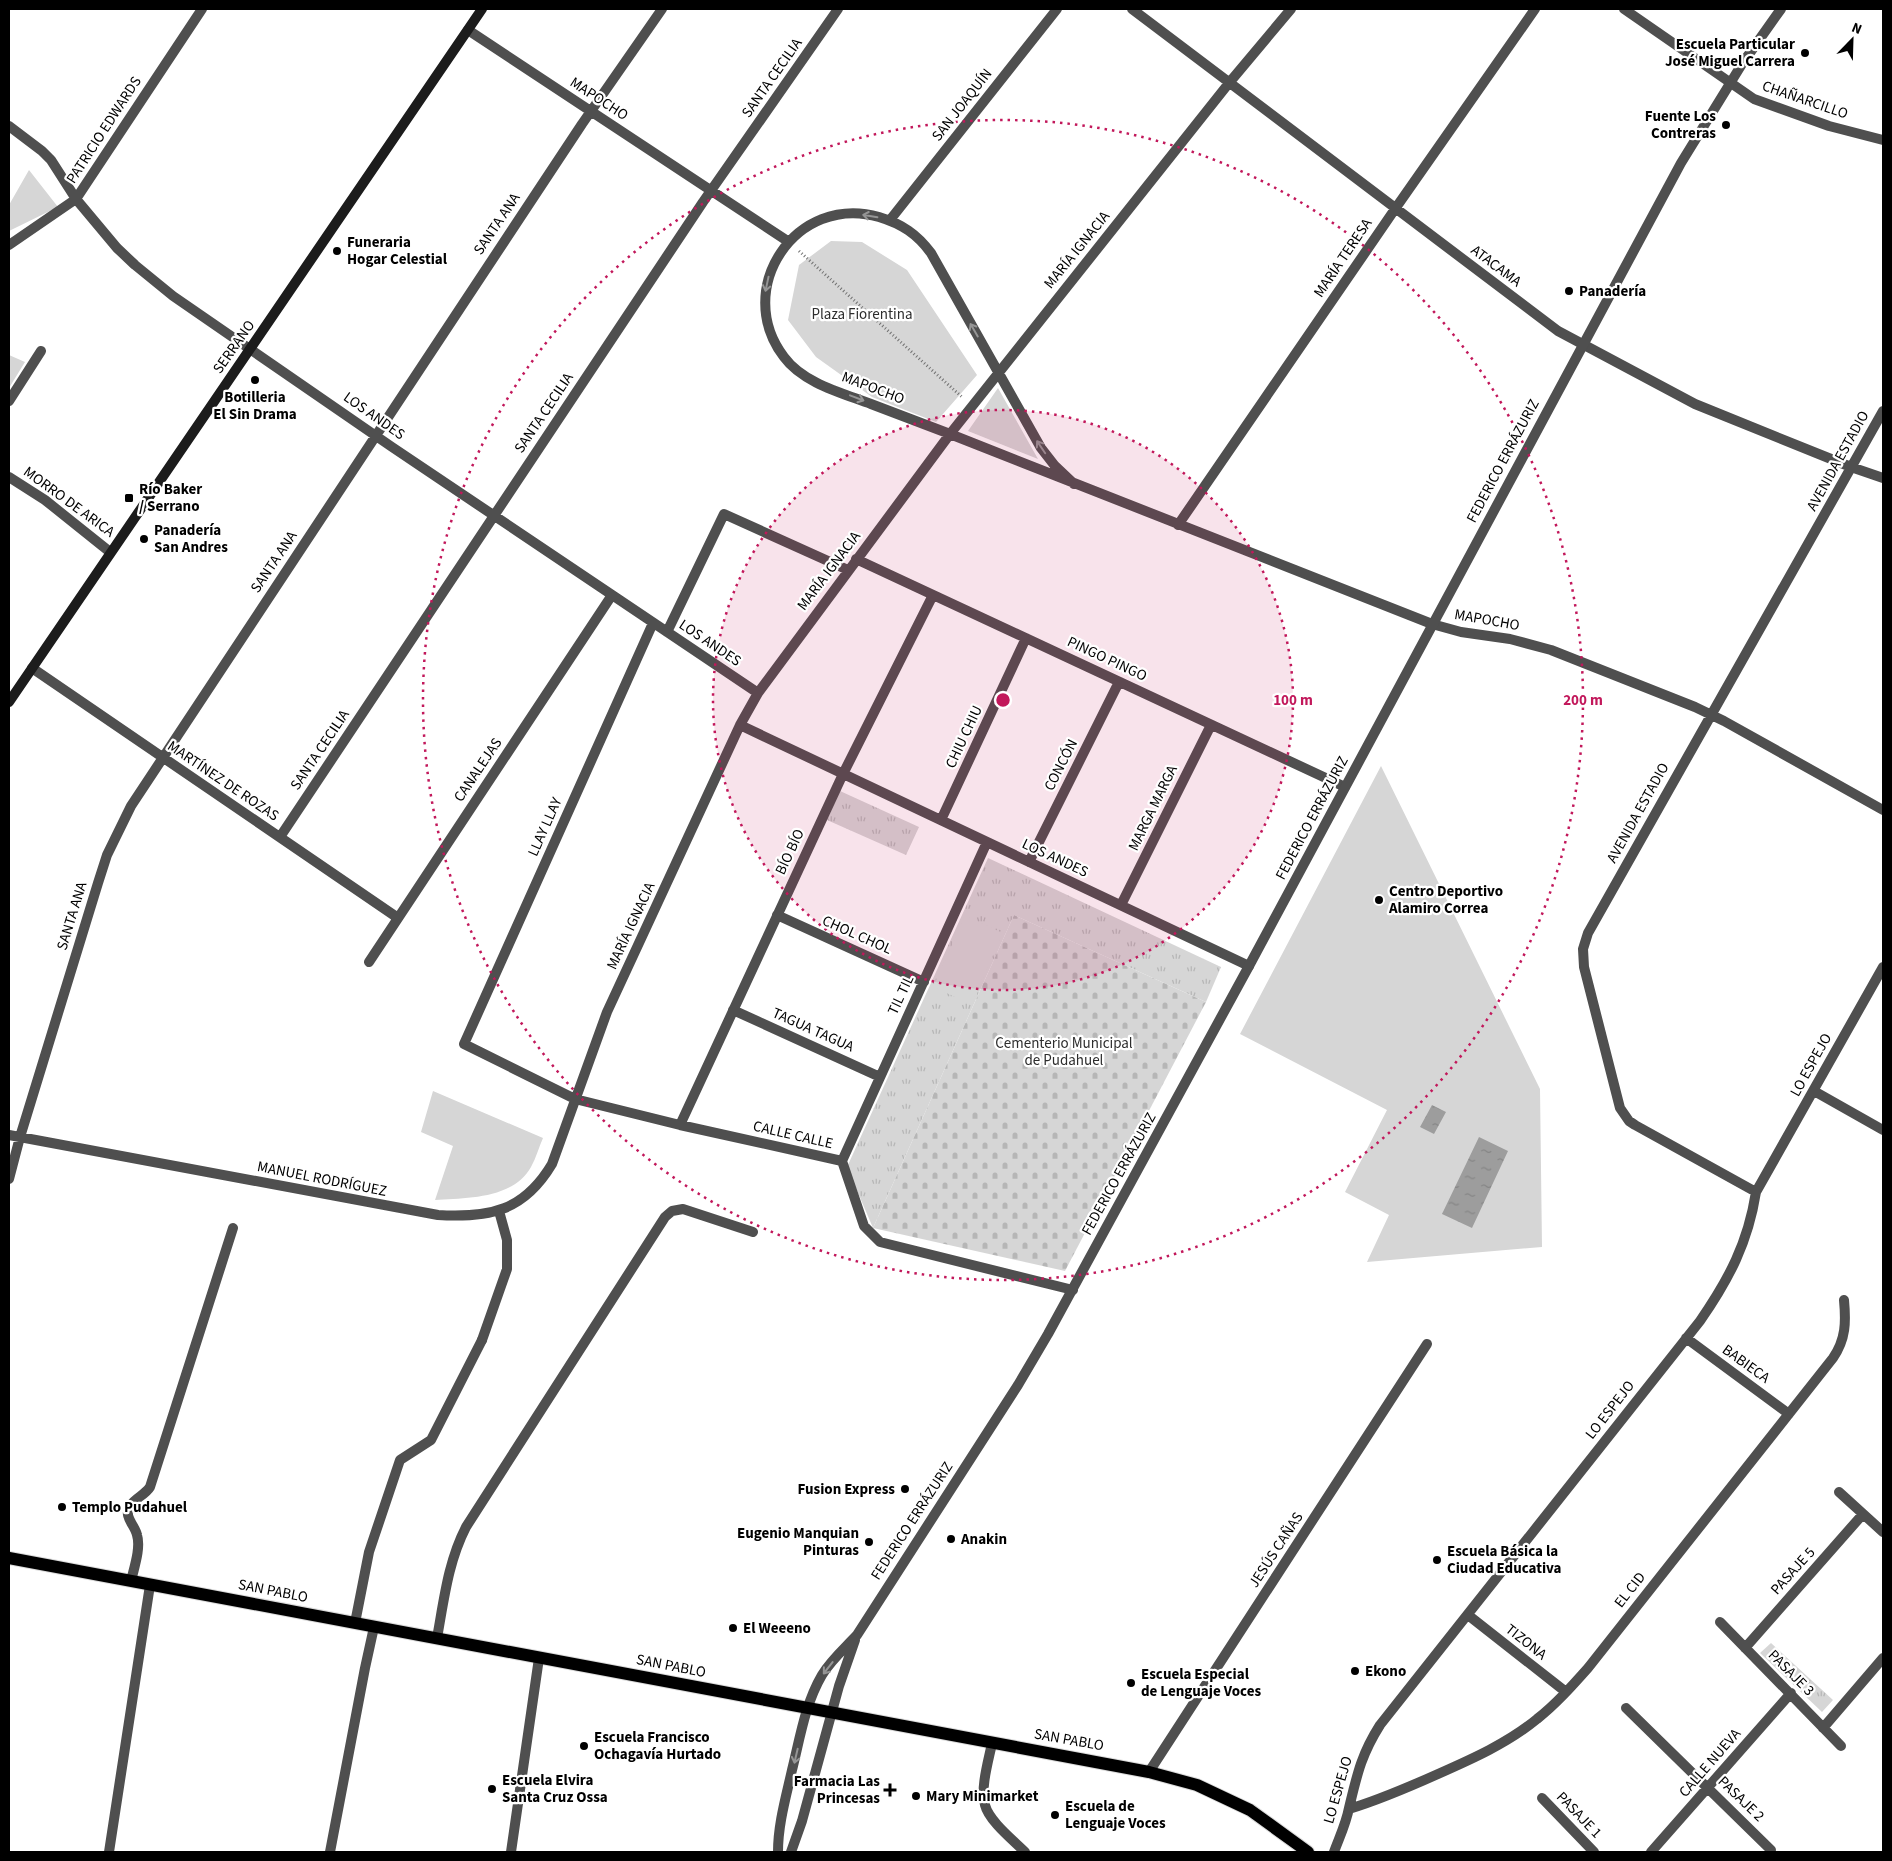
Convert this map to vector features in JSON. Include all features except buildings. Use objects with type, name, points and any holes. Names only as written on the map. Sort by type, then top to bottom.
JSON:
[{"type":"main road","name":"SERRANO","points":[[9,702],[482,9]]},
{"type":"main road","name":"SAN PABLO","points":[[9,1558],[1149,1772],[1197,1785],[1242,1806],[1268,1821],[1308,1852]]},
{"type":"street","name":"PATRICIO EDWARDS","points":[[9,245],[76,199],[202,9]]},
{"type":"street","name":"SANTA ANA","points":[[9,1179],[20,1137],[108,855],[131,806],[375,435],[591,111],[662,9]]},
{"type":"street","name":"SANTA CECILIA","points":[[280,837],[711,191],[838,9]]},
{"type":"street","name":"SAN JOAQUÍN","points":[[890,220],[1056,9]]},
{"type":"street","name":"ATACAMA","points":[[1132,9],[1558,331],[1694,404],[1883,478]]},
{"type":"street","name":"MARÍA IGNACIA","points":[[499,1211],[528,1194],[546,1174],[556,1153],[607,1012],[740,725],[758,693],[950,434],[1229,83],[1291,9]]},
{"type":"street","name":"MARÍA TERESA","points":[[1178,524],[1395,208],[1535,9]]},
{"type":"street","name":"CHAÑARCILLO","points":[[1624,9],[1754,99],[1777,109],[1829,126],[1883,140]]},
{"type":"street","name":"FEDERICO ERRÁZURIZ","points":[[778,1852],[781,1818],[807,1708],[823,1674],[857,1635],[1012,1394],[1073,1290],[1676,172],[1730,83],[1781,9]]},
{"type":"street","name":"MAPOCHO","points":[[468,30],[789,242]]},
{"type":"street","name":"LOS ANDES","points":[[9,126],[51,160],[76,199],[102,232],[135,265],[173,296],[494,516],[758,693]]},
{"type":"street","name":"MAPOCHO","points":[[1074,484],[1055,466],[1041,448],[923,242],[913,232],[890,220],[858,214],[827,218],[813,223],[782,250],[771,270],[765,295],[767,321],[777,347],[785,358],[802,373],[826,386],[950,434],[1074,484],[1432,624],[1456,631],[1510,639],[1551,650],[1712,714],[1883,810]]},
{"type":"street","points":[[9,401],[41,351]]},
{"type":"street","name":"AVENIDA ESTADIO","points":[[1756,1192],[1635,1125],[1624,1114],[1620,1108],[1582,958],[1584,940],[1883,411]]},
{"type":"street","name":"MORRO DE ARICA","points":[[9,477],[45,500],[110,552]]},
{"type":"street","points":[[667,632],[724,514],[848,570]]},
{"type":"street","name":"PINGO PINGO","points":[[856,559],[1345,787]]},
{"type":"street","name":"CANALEJAS","points":[[369,962],[612,595]]},
{"type":"street","name":"BÍO BÍO","points":[[680,1125],[842,774],[933,595]]},
{"type":"street","name":"LLAY LLAY","points":[[464,1044],[653,623]]},
{"type":"street","name":"CHIU CHIU","points":[[941,820],[1026,638]]},
{"type":"street","name":"MARTÍNEZ DE ROZAS","points":[[32,668],[398,918]]},
{"type":"street","name":"CONCÓN","points":[[1029,862],[1119,682]]},
{"type":"street","name":"LOS ANDES","points":[[740,725],[1249,966]]},
{"type":"street","name":"MARGA MARGA","points":[[1121,905],[1211,725]]},
{"type":"street","name":"TIL TIL","points":[[842,1161],[987,842]]},
{"type":"street","name":"CHOL CHOL","points":[[777,916],[924,982]]},
{"type":"street","name":"LO ESPEJO","points":[[1334,1852],[1349,1809],[1360,1763],[1372,1737],[1713,1302],[1732,1271],[1749,1227],[1756,1192],[1883,967]]},
{"type":"street","name":"TAGUA TAGUA","points":[[733,1010],[880,1077]]},
{"type":"street","name":"CALLE CALLE","points":[[464,1044],[575,1099],[680,1125],[842,1161],[864,1226],[880,1242],[1073,1290]]},
{"type":"street","points":[[1814,1091],[1883,1130]]},
{"type":"street","name":"MANUEL RODRÍGUEZ","points":[[9,1135],[418,1212],[458,1216],[499,1211]]},
{"type":"street","points":[[437,1638],[449,1571],[466,1527],[665,1217],[672,1211],[683,1209],[753,1232]]},
{"type":"street","points":[[354,1623],[369,1552],[400,1460],[430,1440],[482,1340],[507,1269],[507,1240],[499,1211]]},
{"type":"street","points":[[131,1582],[138,1536],[128,1517],[128,1511],[131,1505],[143,1496],[150,1487],[233,1228]]},
{"type":"street","name":"EL CID","points":[[1349,1809],[1424,1780],[1488,1751],[1537,1720],[1566,1692],[1594,1660],[1840,1349],[1845,1330],[1844,1300]]},
{"type":"street","name":"BABIECA","points":[[1686,1338],[1789,1414]]},
{"type":"street","name":"JESÚS CAÑAS","points":[[1149,1772],[1427,1344]]},
{"type":"street","points":[[1839,1492],[1883,1532]]},
{"type":"street","name":"PASAJE 5","points":[[1745,1648],[1863,1514]]},
{"type":"street","points":[[109,1852],[150,1585]]},
{"type":"street","name":"TIZONA","points":[[1468,1615],[1566,1692]]},
{"type":"street","name":"PASAJE 3","points":[[1720,1622],[1791,1693],[1840,1746]]},
{"type":"street","points":[[330,1852],[364,1668],[374,1627]]},
{"type":"street","name":"FEDERICO ERRÁZURIZ","points":[[791,1852],[802,1822],[843,1673],[857,1635]]},
{"type":"street","points":[[511,1852],[539,1658]]},
{"type":"street","points":[[1823,1728],[1883,1658]]},
{"type":"street","name":"CALLE NUEVA","points":[[1651,1852],[1791,1693]]},
{"type":"street","name":"PASAJE 2","points":[[1626,1708],[1771,1850]]},
{"type":"street","points":[[992,1743],[984,1789],[984,1805],[992,1818],[1025,1852]]},
{"type":"street","name":"PASAJE 1","points":[[1542,1798],[1594,1852]]},
{"type":"path","points":[[789,242],[972,406]]},
{"type":"green space","points":[[29,170],[58,207],[9,231],[9,205]]},
{"type":"green space","name":"Plaza Fiorentina","points":[[831,241],[862,242],[907,270],[977,375],[936,422],[872,397],[816,357],[788,320],[799,265]]},
{"type":"green space","points":[[9,355],[25,362],[9,388]]},
{"type":"green space","points":[[998,388],[1038,459],[968,431]]},
{"type":"green space","name":"Centro Deportivo Alamiro Correa","points":[[1381,766],[1540,1089],[1542,1247],[1367,1262],[1389,1215],[1345,1192],[1387,1110],[1240,1034]]},
{"type":"green space","points":[[840,791],[919,827],[906,855],[827,820]]},
{"type":"green space","points":[[988,858],[1221,967],[1206,1002],[1014,915],[873,1228],[847,1167]]},
{"type":"green space","name":"Cementerio Municipal de Pudahuel","points":[[1014,915],[1206,1002],[1065,1271],[873,1228]]},
{"type":"green space","points":[[965,916],[1003,933],[971,1004],[933,987]]},
{"type":"green space","points":[[433,1091],[543,1138],[533,1164],[523,1178],[501,1191],[488,1195],[435,1200],[453,1146],[421,1132]]},
{"type":"green space","points":[[1771,1643],[1833,1700],[1822,1712],[1760,1653]]},
{"type":"water","points":[[1432,1105],[1446,1112],[1434,1134],[1420,1127]]},
{"type":"water","points":[[1479,1137],[1508,1151],[1472,1228],[1442,1214]]},
{"type":"place","name":"Escuela Particular José Miguel Carrera","points":[[1805,53]]},
{"type":"place","name":"Fuente Los Contreras","points":[[1726,125]]},
{"type":"place","name":"Funeraria Hogar Celestial","points":[[337,251]]},
{"type":"place","name":"Panadería","points":[[1569,291]]},
{"type":"place","name":"Botilleria El Sin Drama","points":[[255,380]]},
{"type":"place","name":"Río Baker / Serrano","points":[[129,498]]},
{"type":"place","name":"Panadería San Andres","points":[[144,539]]},
{"type":"place","name":"Centro Deportivo Alamiro Correa","points":[[1379,900]]},
{"type":"place","name":"Fusion Express","points":[[905,1489]]},
{"type":"place","name":"Templo Pudahuel","points":[[62,1507]]},
{"type":"place","name":"Anakin","points":[[951,1539]]},
{"type":"place","name":"Eugenio Manquian Pinturas","points":[[869,1542]]},
{"type":"place","name":"Escuela Básica la Ciudad Educativa","points":[[1437,1560]]},
{"type":"place","name":"El Weeeno","points":[[733,1628]]},
{"type":"place","name":"Ekono","points":[[1355,1671]]},
{"type":"place","name":"Escuela Especial de Lenguaje Voces","points":[[1131,1683]]},
{"type":"place","name":"Escuela Francisco Ochagavía Hurtado","points":[[584,1746]]},
{"type":"place","name":"Escuela Elvira Santa Cruz Ossa","points":[[492,1789]]},
{"type":"place","name":"Farmacia Las Princesas","points":[[890,1790]]},
{"type":"place","name":"Mary Minimarket","points":[[916,1796]]},
{"type":"place","name":"Escuela de Lenguaje Voces","points":[[1055,1815]]}]
